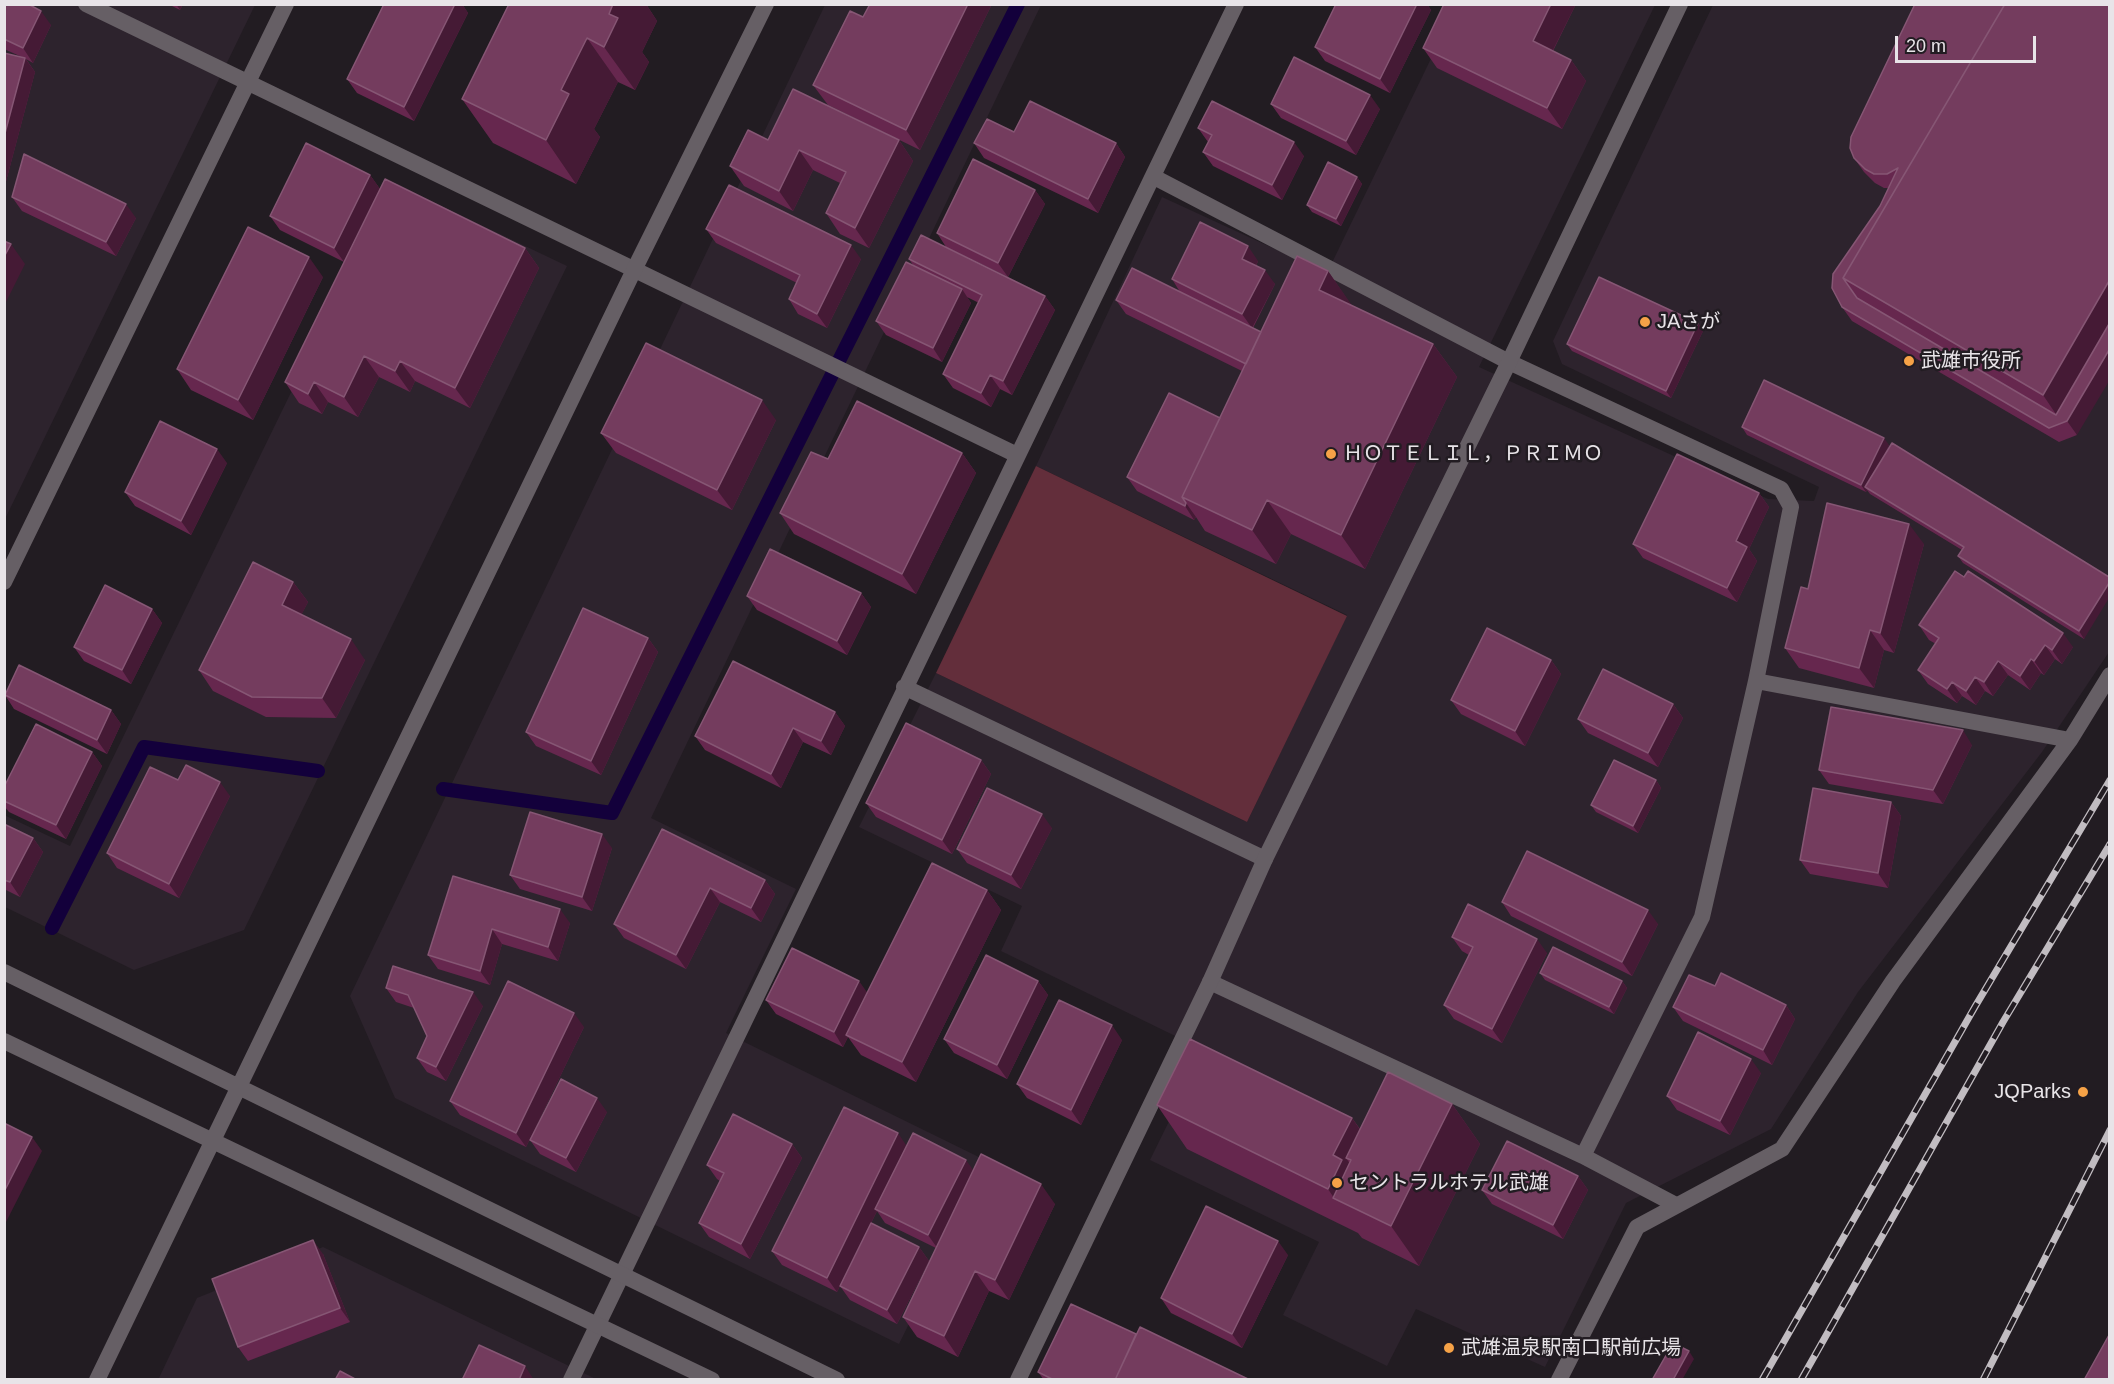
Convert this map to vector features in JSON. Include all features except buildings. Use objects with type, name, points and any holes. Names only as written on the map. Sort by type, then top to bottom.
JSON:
[{"type":"street","points":[[86,4],[1017,454]]},
{"type":"street","points":[[4,582],[286,4]]},
{"type":"street","points":[[97,1380],[634,270],[766,4]]},
{"type":"street","points":[[571,1380],[1236,4]]},
{"type":"street","points":[[1018,1380],[1210,982],[1265,859],[1509,362],[1680,4]]},
{"type":"street","points":[[1154,177],[1509,362],[1781,489],[1791,507],[1756,681],[1702,917],[1583,1156]]},
{"type":"street","points":[[1559,1380],[1637,1227],[1782,1149],[1893,981],[2070,740],[2109,675]]},
{"type":"street","points":[[1756,681],[2070,740]]},
{"type":"street","points":[[904,687],[1265,859]]},
{"type":"street","points":[[4,972],[837,1380]]},
{"type":"street","points":[[1210,982],[1583,1156],[1676,1206]]},
{"type":"street","points":[[4,1041],[712,1380]]},
{"type":"shaded area","points":[[5,5],[255,5],[5,519]]},
{"type":"shaded area","points":[[825,5],[1041,5],[651,818],[796,889],[726,1033],[989,1162],[899,1344],[395,1098],[350,996]]},
{"type":"shaded area","points":[[1457,5],[1655,5],[1479,367],[1768,499],[1814,501],[1819,487],[1562,364],[1553,341],[1713,5],[2109,5],[2109,652],[2042,752],[1858,992],[1771,1129],[1626,1203],[1545,1367],[1416,1309],[1387,1366],[1283,1315],[1319,1242],[1150,1160],[1204,1050],[1001,951],[1022,906],[859,827],[936,673],[1247,822],[1347,615],[1036,466],[1162,197],[1327,273]]},
{"type":"shaded area","points":[[393,183],[567,266],[244,930],[134,970],[5,907],[4,815],[70,846]]},
{"type":"shaded area","points":[[1036,466],[1347,616],[1247,822],[936,673]]},
{"type":"shaded area","points":[[323,1247],[596,1379],[158,1380],[197,1298]]},
{"type":"waterway","points":[[443,789],[612,813],[1018,4]]},
{"type":"waterway","points":[[52,928],[144,747],[318,771]]},
{"type":"railway","points":[[1762,1380],[1976,1005],[2110,780]]},
{"type":"railway","points":[[1801,1380],[2003,1022],[2110,844]]},
{"type":"railway","points":[[1983,1380],[2110,1130]]},
{"type":"place","name":"JAさが","points":[[1645,322]]},
{"type":"place","name":"武雄市役所","points":[[1909,361]]},
{"type":"place","name":"ＨＯＴＥＬＩＬ，ＰＲＩＭＯ","points":[[1331,454]]},
{"type":"place","name":"JQParks","points":[[2083,1092]]},
{"type":"place","name":"セントラルホテル武雄","points":[[1337,1183]]},
{"type":"place","name":"武雄温泉駅南口駅前広場","points":[[1449,1348]]}]
